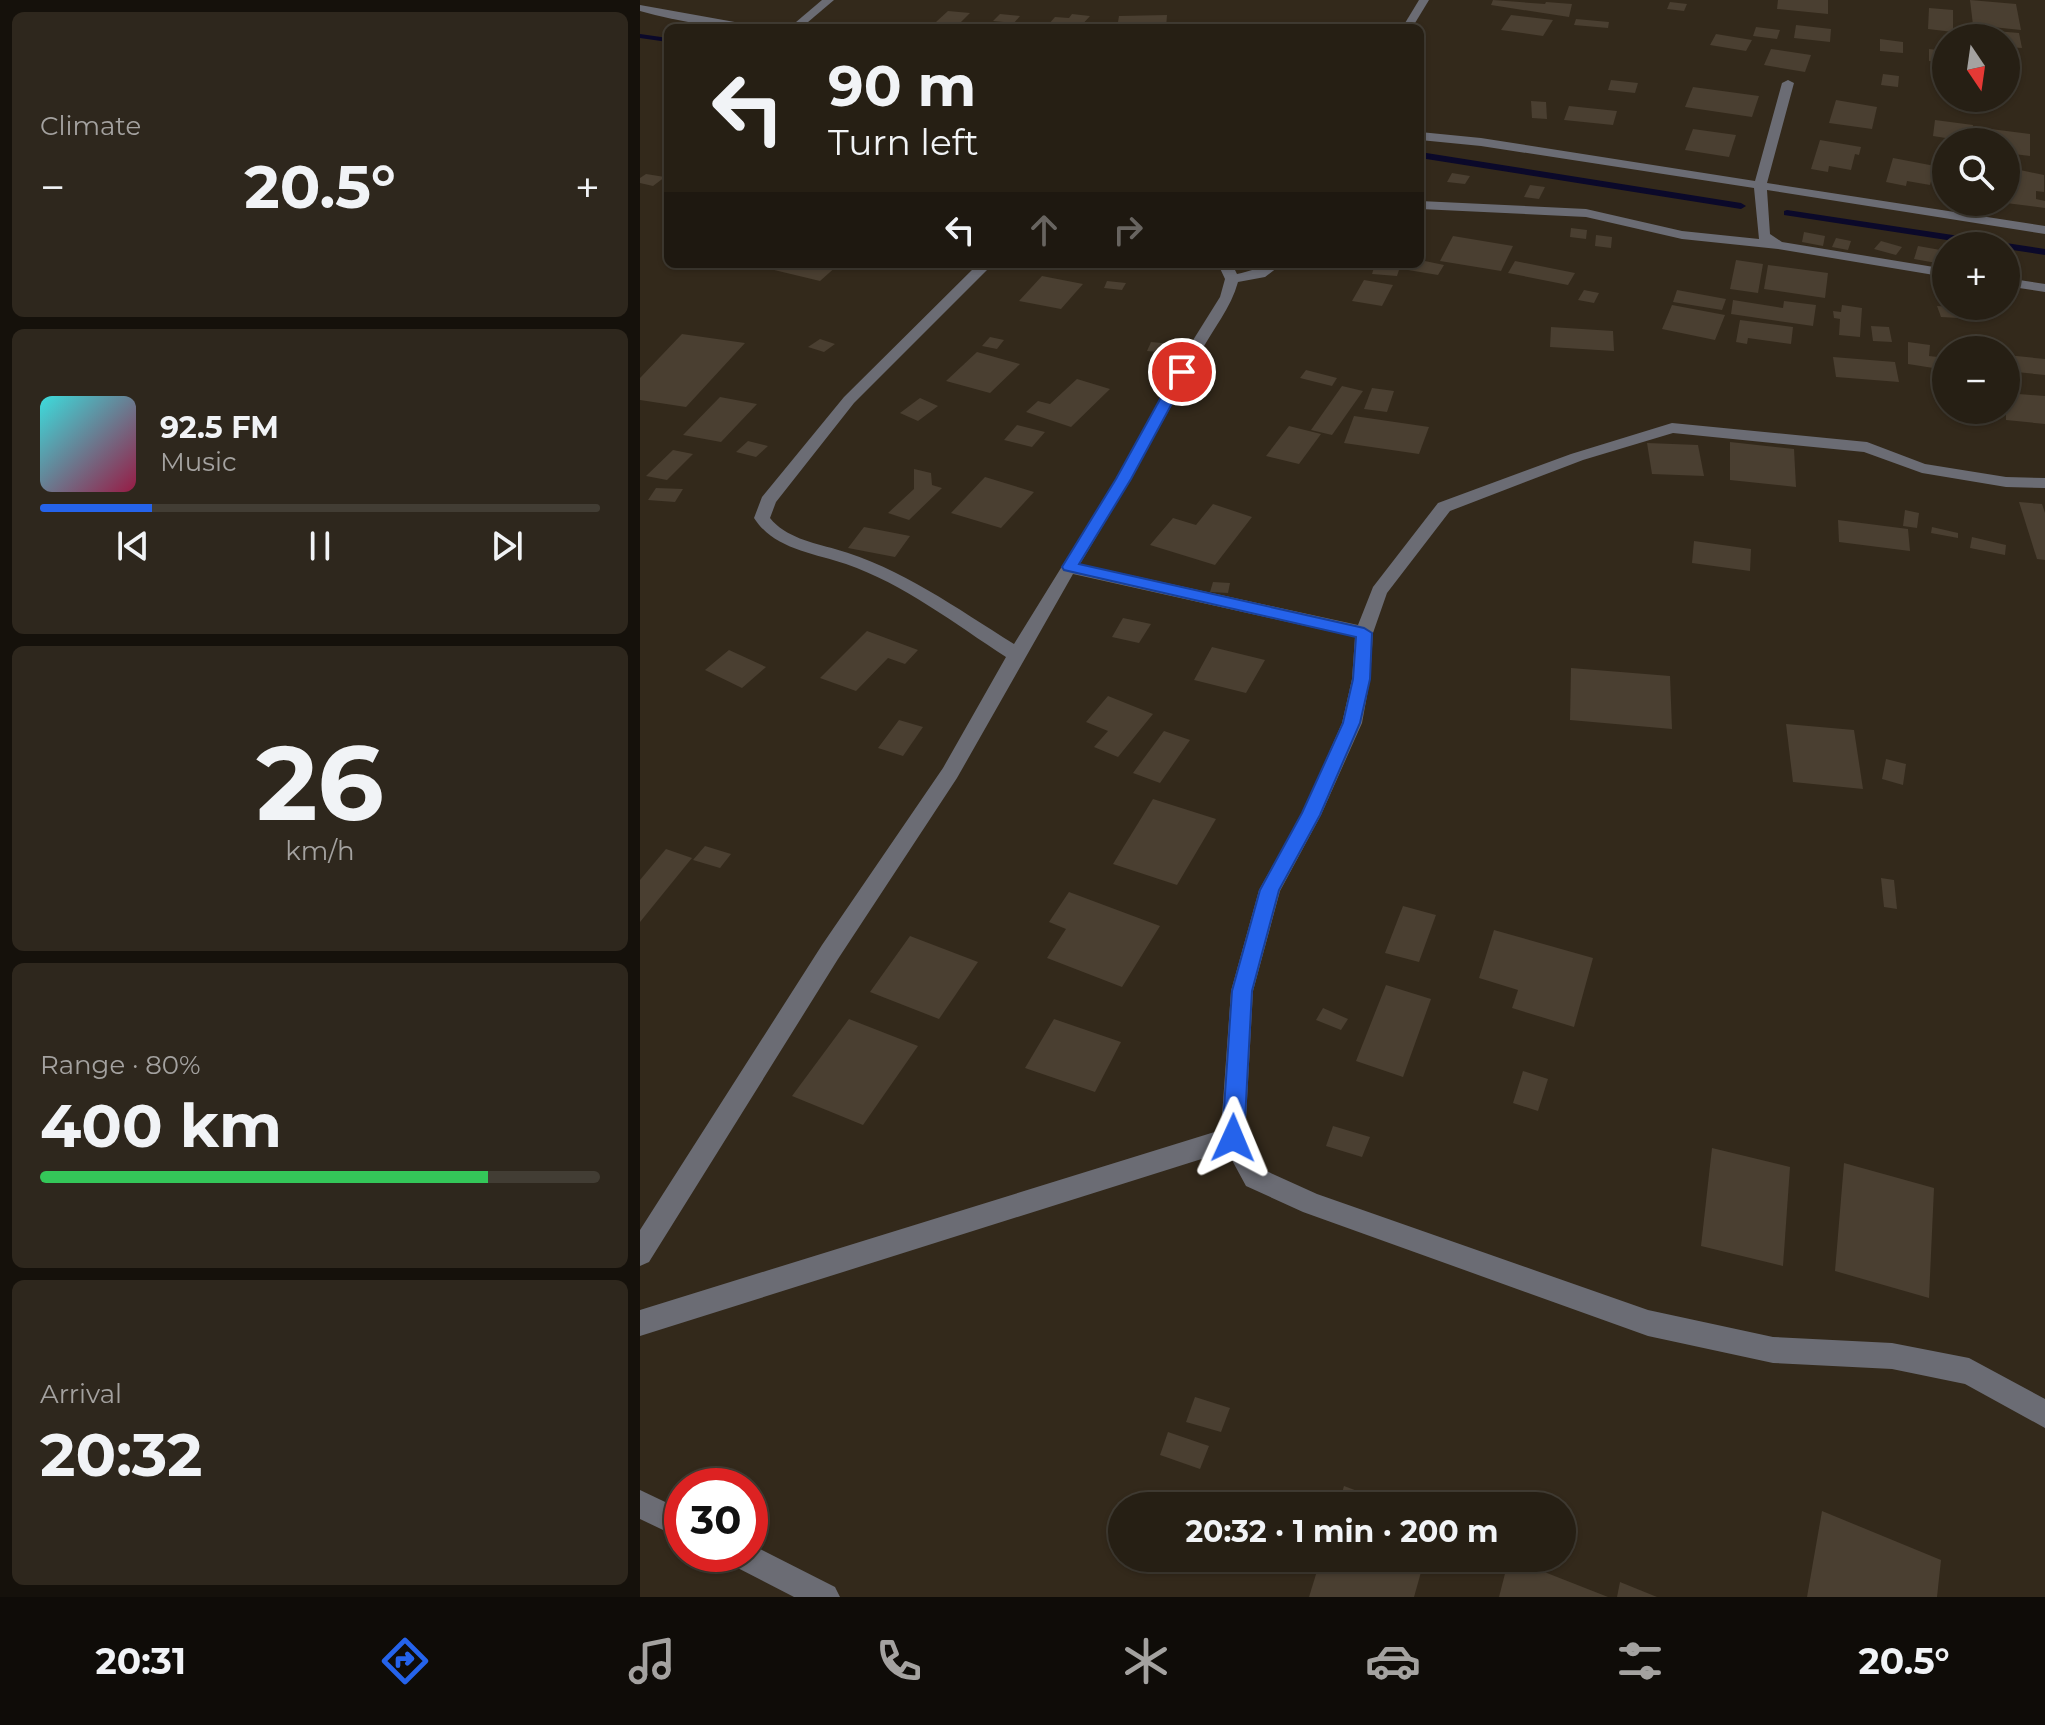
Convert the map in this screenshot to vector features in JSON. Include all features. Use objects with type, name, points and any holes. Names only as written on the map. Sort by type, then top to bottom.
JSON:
[{"type":"street","points":[[799,24],[829,0]]},
{"type":"street","points":[[1409,24],[1424,0]]},
{"type":"street","points":[[640,8],[665,15],[733,24]]},
{"type":"street","points":[[1778,245],[1763,236],[1760,187],[1788,83]]},
{"type":"street","points":[[1424,136],[1481,142],[2045,230]]},
{"type":"street","points":[[1424,205],[1586,213],[1682,235],[1778,245],[1932,271]]},
{"type":"street","points":[[982,268],[849,400],[768,501],[762,518],[767,529],[796,542],[894,577],[1017,655]]},
{"type":"street","points":[[640,1253],[830,952],[950,773],[1069,567],[1124,479],[1197,345],[1227,297],[1229,271],[1260,274],[1269,268]]},
{"type":"street","points":[[2020,284],[2045,288]]},
{"type":"street","points":[[2045,483],[2006,482],[1922,468],[1867,447],[1672,428],[1577,457],[1444,507],[1379,591],[1364,633],[1361,679],[1352,723],[1311,815],[1270,890],[1242,991],[1233,1138],[1255,1178],[1312,1204],[1648,1323],[1773,1350],[1892,1356],[1969,1371],[2045,1414]]},
{"type":"street","points":[[1069,567],[1364,633]]},
{"type":"street","points":[[640,1323],[1233,1138]]},
{"type":"street","points":[[640,1504],[664,1516]]},
{"type":"street","points":[[768,1568],[825,1597]]},
{"type":"building","points":[[1493,0],[1572,4],[1569,17],[1491,5]]},
{"type":"building","points":[[1778,0],[1828,0],[1828,14],[1777,9]]},
{"type":"building","points":[[1970,0],[2016,4],[2020,24],[1973,24]]},
{"type":"building","points":[[1670,2],[1687,4],[1684,11],[1667,9]]},
{"type":"building","points":[[1929,8],[1953,10],[1953,24],[1932,24],[1932,29],[1928,29]]},
{"type":"building","points":[[948,11],[970,13],[959,24],[936,22]]},
{"type":"building","points":[[1000,14],[1020,16],[1014,23],[993,21]]},
{"type":"building","points":[[1072,14],[1090,16],[1083,24],[1049,24],[1055,17],[1069,18]]},
{"type":"building","points":[[1167,15],[1166,24],[1118,24],[1119,16]]},
{"type":"building","points":[[1511,15],[1553,20],[1543,36],[1501,30]]},
{"type":"building","points":[[1576,19],[1609,22],[1608,28],[1574,25]]},
{"type":"building","points":[[1796,25],[1831,29],[1830,42],[1794,38]]},
{"type":"building","points":[[1756,27],[1780,30],[1777,39],[1753,36]]},
{"type":"building","points":[[1716,34],[1752,40],[1746,51],[1710,45]]},
{"type":"building","points":[[1880,39],[1903,42],[1903,53],[1880,51]]},
{"type":"building","points":[[1771,49],[1811,55],[1805,72],[1764,65]]},
{"type":"building","points":[[1883,74],[1899,76],[1898,87],[1881,85]]},
{"type":"building","points":[[1611,80],[1638,83],[1635,93],[1608,90]]},
{"type":"building","points":[[1693,87],[1759,96],[1752,117],[1685,107]]},
{"type":"building","points":[[1836,100],[1877,107],[1872,129],[1829,123]]},
{"type":"building","points":[[1531,101],[1546,102],[1547,119],[1532,118]]},
{"type":"building","points":[[1569,106],[1617,111],[1613,125],[1564,120]]},
{"type":"building","points":[[1935,120],[1973,125],[1973,128],[1934,128]]},
{"type":"building","points":[[1693,129],[1736,135],[1729,157],[1685,150]]},
{"type":"building","points":[[2020,133],[2030,134],[2030,156],[2020,155]]},
{"type":"building","points":[[1820,140],[1861,147],[1859,155],[1855,154],[1851,170],[1829,166],[1828,172],[1811,169]]},
{"type":"building","points":[[1893,158],[1932,165],[1930,185],[1907,181],[1906,186],[1886,182]]},
{"type":"building","points":[[2020,170],[2044,175],[2044,192],[2036,191],[2036,199],[2045,201],[2045,208],[2020,205]]},
{"type":"building","points":[[1452,173],[1470,176],[1465,184],[1447,182]]},
{"type":"building","points":[[646,174],[664,177],[653,186],[640,183],[640,178]]},
{"type":"building","points":[[1530,185],[1545,187],[1539,199],[1524,197]]},
{"type":"building","points":[[1571,228],[1587,230],[1586,239],[1570,237]]},
{"type":"building","points":[[1804,232],[1825,236],[1823,246],[1802,242]]},
{"type":"building","points":[[1596,235],[1612,237],[1611,248],[1595,246]]},
{"type":"building","points":[[1453,236],[1513,246],[1501,271],[1440,261]]},
{"type":"building","points":[[1836,238],[1851,241],[1848,250],[1832,247]]},
{"type":"building","points":[[1881,241],[1902,247],[1896,255],[1874,249]]},
{"type":"building","points":[[1918,246],[1932,248],[1932,262],[1914,259]]},
{"type":"building","points":[[1736,260],[1763,264],[1758,293],[1730,289]]},
{"type":"building","points":[[1424,261],[1444,265],[1438,275],[1408,270],[1424,268]]},
{"type":"building","points":[[1515,261],[1575,273],[1568,285],[1508,273]]},
{"type":"building","points":[[1768,265],[1828,273],[1825,298],[1764,289]]},
{"type":"building","points":[[771,268],[835,268],[820,281]]},
{"type":"building","points":[[1374,268],[1400,268],[1397,276],[1372,274]]},
{"type":"building","points":[[1042,276],[1083,284],[1061,309],[1019,301]]},
{"type":"building","points":[[1364,280],[1393,285],[1382,306],[1352,301]]},
{"type":"building","points":[[1107,281],[1126,283],[1122,290],[1104,288]]},
{"type":"building","points":[[1584,290],[1599,293],[1594,303],[1578,300]]},
{"type":"building","points":[[1677,290],[1726,299],[1722,310],[1673,302]]},
{"type":"building","points":[[1733,300],[1783,308],[1784,301],[1816,305],[1813,326],[1731,314]]},
{"type":"building","points":[[1672,305],[1725,315],[1715,340],[1662,329]]},
{"type":"building","points":[[1842,305],[1862,308],[1860,337],[1839,335],[1840,319],[1834,318],[1833,311],[1841,312]]},
{"type":"building","points":[[1740,320],[1793,327],[1791,344],[1748,338],[1747,344],[1736,342]]},
{"type":"building","points":[[1871,326],[1889,327],[1892,342],[1873,341]]},
{"type":"building","points":[[1551,327],[1613,331],[1614,351],[1550,347]]},
{"type":"building","points":[[682,334],[745,343],[686,407],[640,400],[640,378]]},
{"type":"building","points":[[990,337],[1004,340],[997,349],[982,346]]},
{"type":"building","points":[[820,339],[835,344],[824,352],[808,347]]},
{"type":"building","points":[[1151,342],[1173,344],[1168,353],[1147,351]]},
{"type":"building","points":[[1908,342],[1930,345],[1932,368],[1908,364]]},
{"type":"building","points":[[977,352],[1020,364],[990,393],[946,381]]},
{"type":"building","points":[[2020,356],[2045,359],[2045,375],[2020,372]]},
{"type":"building","points":[[1833,357],[1895,362],[1899,382],[1836,377]]},
{"type":"building","points":[[1306,370],[1337,378],[1332,386],[1300,378]]},
{"type":"building","points":[[1077,379],[1110,389],[1071,427],[1026,412],[1038,401],[1050,404]]},
{"type":"building","points":[[1342,386],[1363,391],[1332,435],[1311,430]]},
{"type":"building","points":[[1372,388],[1394,391],[1387,412],[1364,409]]},
{"type":"building","points":[[2020,394],[2045,396],[2045,424],[2020,421]]},
{"type":"building","points":[[720,397],[757,404],[721,442],[683,435]]},
{"type":"building","points":[[920,398],[938,406],[918,421],[900,413]]},
{"type":"building","points":[[1354,416],[1429,427],[1419,454],[1344,443]]},
{"type":"building","points":[[1017,425],[1045,432],[1032,447],[1004,440]]},
{"type":"building","points":[[1289,426],[1321,434],[1299,464],[1266,456]]},
{"type":"building","points":[[748,441],[768,446],[756,457],[736,452]]},
{"type":"building","points":[[1730,442],[1794,449],[1796,487],[1730,480]]},
{"type":"building","points":[[1647,443],[1698,445],[1704,476],[1652,474]]},
{"type":"building","points":[[673,450],[693,454],[667,480],[646,476]]},
{"type":"building","points":[[914,469],[931,473],[932,485],[942,488],[909,520],[888,513],[914,489]]},
{"type":"building","points":[[985,477],[1034,492],[1001,528],[951,513]]},
{"type":"building","points":[[656,488],[683,489],[675,502],[648,500]]},
{"type":"building","points":[[2019,502],[2042,504],[2045,513],[2045,560],[2037,559]]},
{"type":"building","points":[[1213,504],[1252,517],[1215,565],[1150,545],[1173,518],[1196,525]]},
{"type":"building","points":[[1905,510],[1919,513],[1917,528],[1903,526]]},
{"type":"building","points":[[1838,520],[1908,529],[1910,551],[1839,542]]},
{"type":"building","points":[[864,527],[910,536],[895,557],[848,548]]},
{"type":"building","points":[[1932,527],[1958,533],[1958,538],[1931,533]]},
{"type":"building","points":[[1972,537],[2006,545],[2005,555],[1970,548]]},
{"type":"building","points":[[1694,541],[1751,549],[1750,571],[1692,563]]},
{"type":"building","points":[[1213,582],[1230,583],[1228,593],[1210,592]]},
{"type":"building","points":[[1123,618],[1151,624],[1139,643],[1112,637]]},
{"type":"building","points":[[867,631],[918,650],[905,664],[888,658],[856,691],[820,678]]},
{"type":"building","points":[[1212,647],[1265,660],[1246,693],[1194,680]]},
{"type":"building","points":[[729,650],[766,667],[742,688],[705,670]]},
{"type":"building","points":[[1571,668],[1670,676],[1672,729],[1570,720]]},
{"type":"building","points":[[1108,696],[1153,714],[1118,757],[1094,747],[1108,731],[1086,722]]},
{"type":"building","points":[[899,720],[923,727],[903,756],[878,748]]},
{"type":"building","points":[[1786,724],[1854,730],[1863,789],[1793,782]]},
{"type":"building","points":[[1164,731],[1190,740],[1160,783],[1133,773]]},
{"type":"building","points":[[1886,759],[1906,764],[1903,785],[1882,779]]},
{"type":"building","points":[[1153,799],[1216,819],[1177,885],[1113,864]]},
{"type":"building","points":[[705,846],[731,854],[720,868],[693,860]]},
{"type":"building","points":[[666,849],[692,858],[640,922],[640,880]]},
{"type":"building","points":[[1881,878],[1894,880],[1897,909],[1884,907]]},
{"type":"building","points":[[1069,892],[1160,926],[1122,987],[1047,958],[1066,929],[1049,922]]},
{"type":"building","points":[[1403,906],[1436,915],[1419,962],[1385,953]]},
{"type":"building","points":[[1494,930],[1593,958],[1574,1027],[1512,1008],[1518,990],[1479,978]]},
{"type":"building","points":[[910,936],[978,962],[939,1019],[870,992]]},
{"type":"building","points":[[1386,985],[1431,999],[1403,1077],[1356,1061]]},
{"type":"building","points":[[1323,1008],[1348,1019],[1341,1030],[1316,1020]]},
{"type":"building","points":[[849,1019],[918,1046],[863,1125],[792,1096]]},
{"type":"building","points":[[1054,1019],[1121,1042],[1095,1092],[1025,1068]]},
{"type":"building","points":[[1523,1071],[1548,1079],[1538,1111],[1513,1103]]},
{"type":"building","points":[[1333,1126],[1370,1137],[1362,1157],[1326,1146]]},
{"type":"building","points":[[1712,1148],[1790,1167],[1783,1266],[1701,1246]]},
{"type":"building","points":[[1844,1163],[1934,1188],[1929,1298],[1835,1271]]},
{"type":"building","points":[[1195,1397],[1230,1408],[1221,1432],[1186,1422]]},
{"type":"building","points":[[1168,1432],[1209,1446],[1200,1469],[1160,1455]]},
{"type":"building","points":[[1344,1486],[1360,1492],[1342,1492]]},
{"type":"building","points":[[1822,1511],[1941,1560],[1937,1597],[1807,1597]]},
{"type":"building","points":[[1317,1572],[1421,1572],[1414,1597],[1309,1597]]},
{"type":"building","points":[[1505,1572],[1545,1572],[1608,1597],[1499,1597]]},
{"type":"building","points":[[1620,1582],[1657,1597],[1617,1597]]},
{"type":"waterway","points":[[640,36],[664,39]]},
{"type":"waterway","points":[[1424,156],[1741,206]]},
{"type":"waterway","points":[[1787,213],[1932,235]]},
{"type":"waterway","points":[[2020,248],[2045,252]]},
{"type":"route","points":[[1182,372],[1124,479],[1069,567],[1364,633],[1361,679],[1352,723],[1311,815],[1270,890],[1242,991],[1233,1138]]}]
